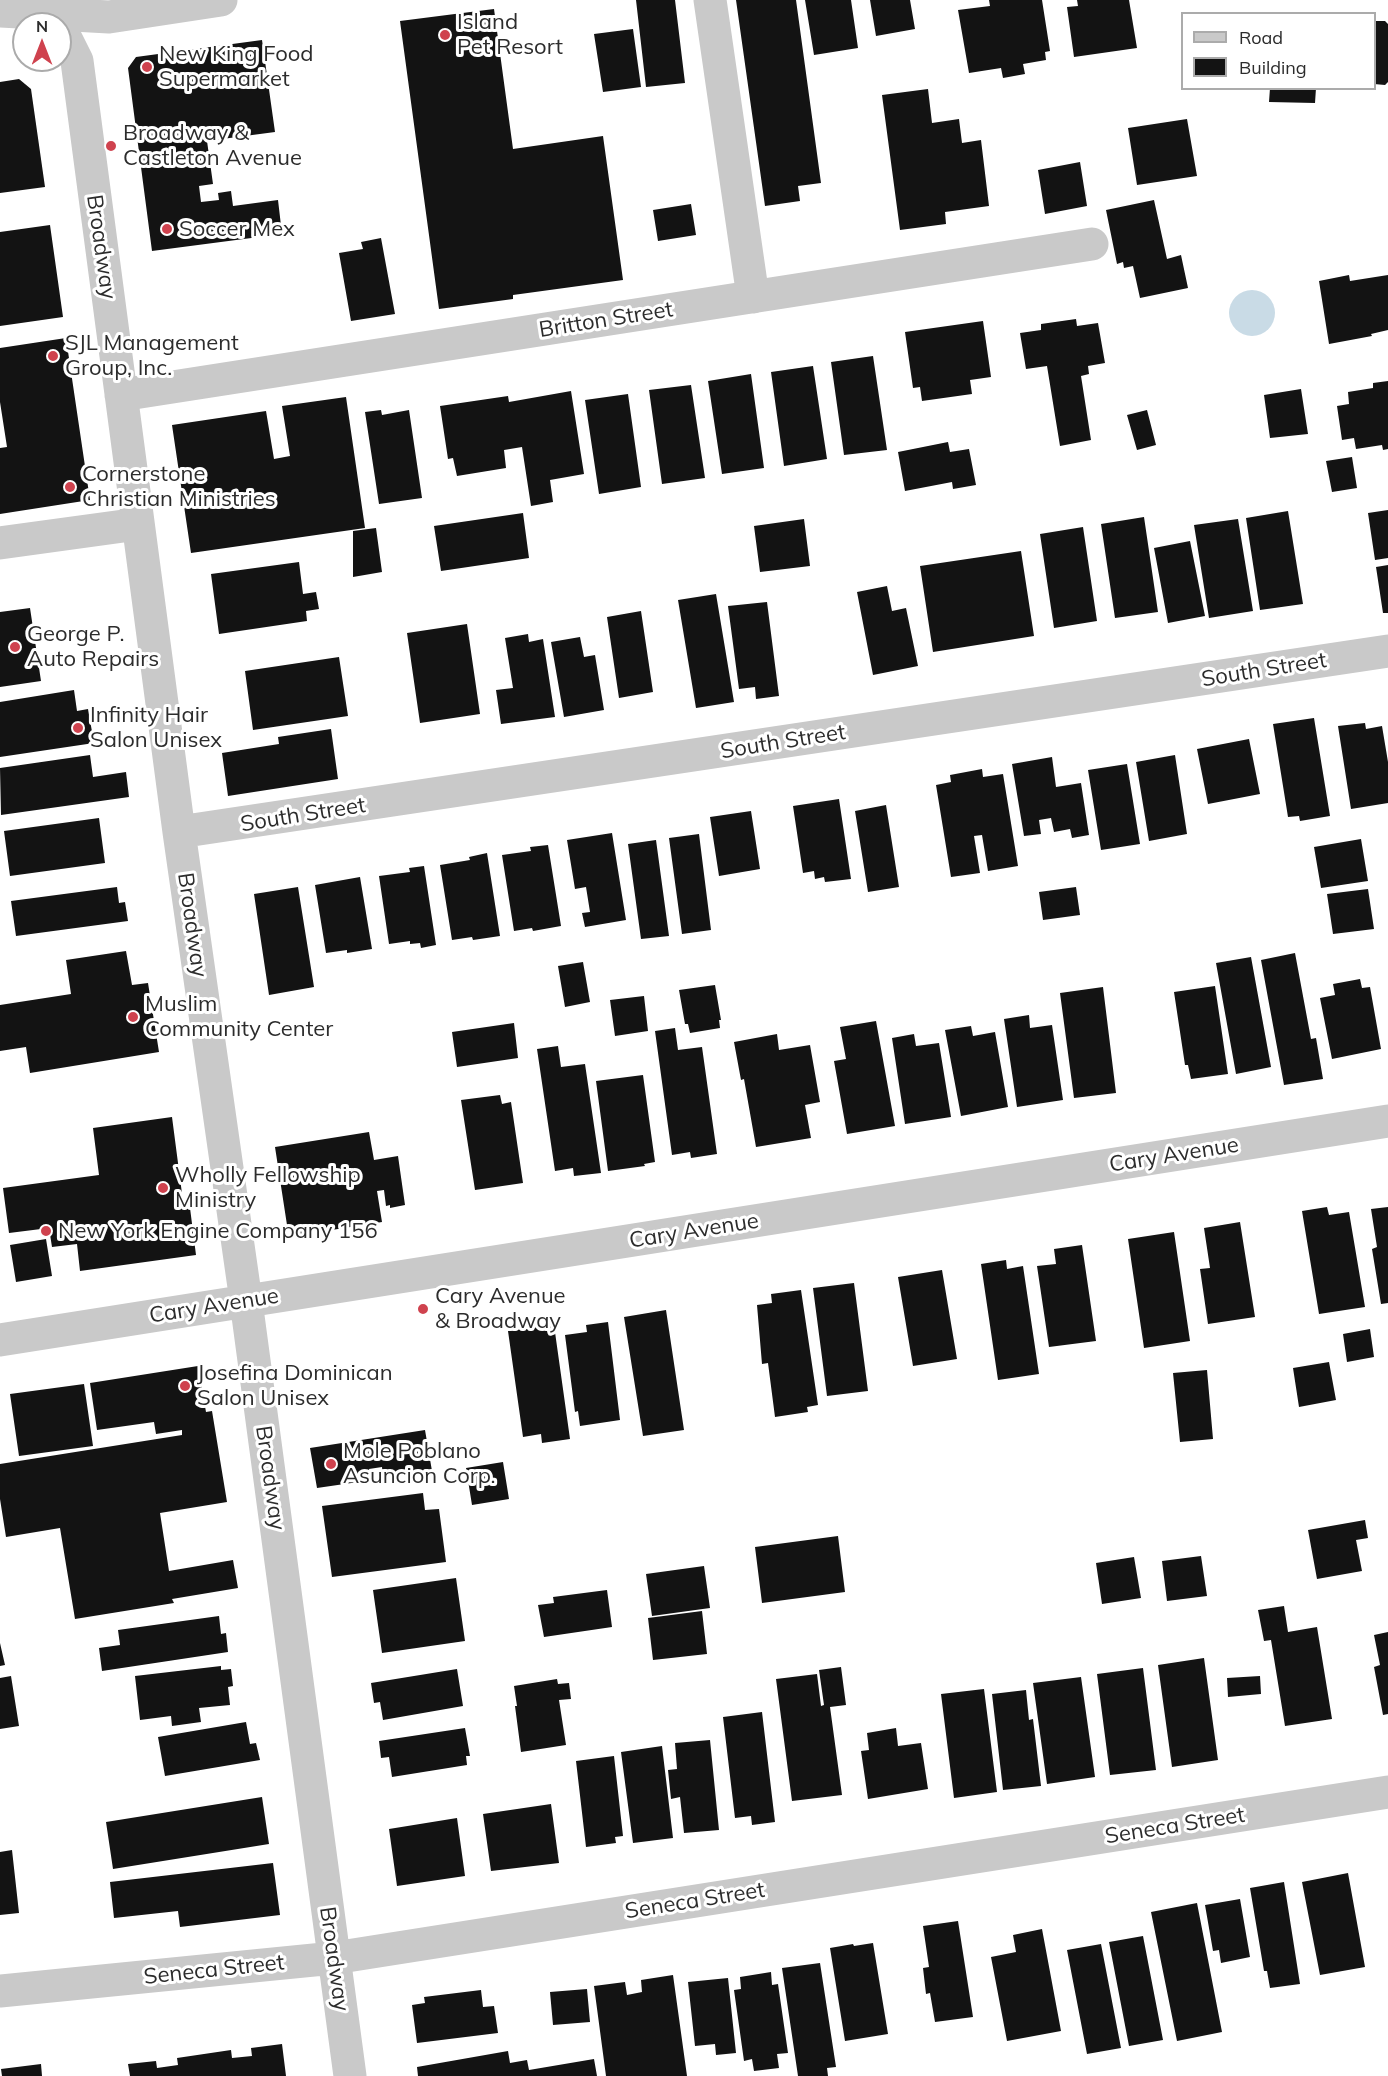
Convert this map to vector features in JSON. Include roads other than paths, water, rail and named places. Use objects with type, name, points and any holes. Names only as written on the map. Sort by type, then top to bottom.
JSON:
[{"type":"street","points":[[72,16],[109,16],[220,0]]},
{"type":"street","points":[[711,0],[753,297]]},
{"type":"street","name":"Broadway","points":[[72,53],[76,62],[350,2076]]},
{"type":"street","name":"Britton Street","points":[[121,395],[1092,244]]},
{"type":"street","points":[[0,543],[138,524]]},
{"type":"street","name":"South Street","points":[[179,832],[1388,651]]},
{"type":"street","name":"Cary Avenue","points":[[0,1340],[1388,1121]]},
{"type":"street","name":"Seneca Street","points":[[0,1991],[334,1958],[1388,1792]]},
{"type":"water","points":[[1252,290],[1268,297],[1275,313],[1268,329],[1252,336],[1236,329],[1229,313],[1236,297]]},
{"type":"place","name":"Island Pet Resort","points":[[445,35]]},
{"type":"place","name":"New King Food Supermarket","points":[[147,67]]},
{"type":"place","name":"Broadway & Castleton Avenue","points":[[111,146]]},
{"type":"place","name":"Soccer Mex","points":[[167,229]]},
{"type":"place","name":"SJL Management Group, Inc.","points":[[53,356]]},
{"type":"place","name":"Cornerstone Christian Ministries","points":[[70,487]]},
{"type":"place","name":"George P. Auto Repairs","points":[[15,647]]},
{"type":"place","name":"Infinity Hair Salon Unisex","points":[[78,728]]},
{"type":"place","name":"Muslim Community Center","points":[[133,1017]]},
{"type":"place","name":"Wholly Fellowship Ministry","points":[[163,1188]]},
{"type":"place","name":"New York Engine Company 156","points":[[46,1231]]},
{"type":"place","name":"Cary Avenue & Broadway","points":[[423,1309]]},
{"type":"place","name":"Josefina Dominican Salon Unisex","points":[[185,1386]]},
{"type":"place","name":"Mole Poblano Asuncion Corp.","points":[[331,1464]]}]
